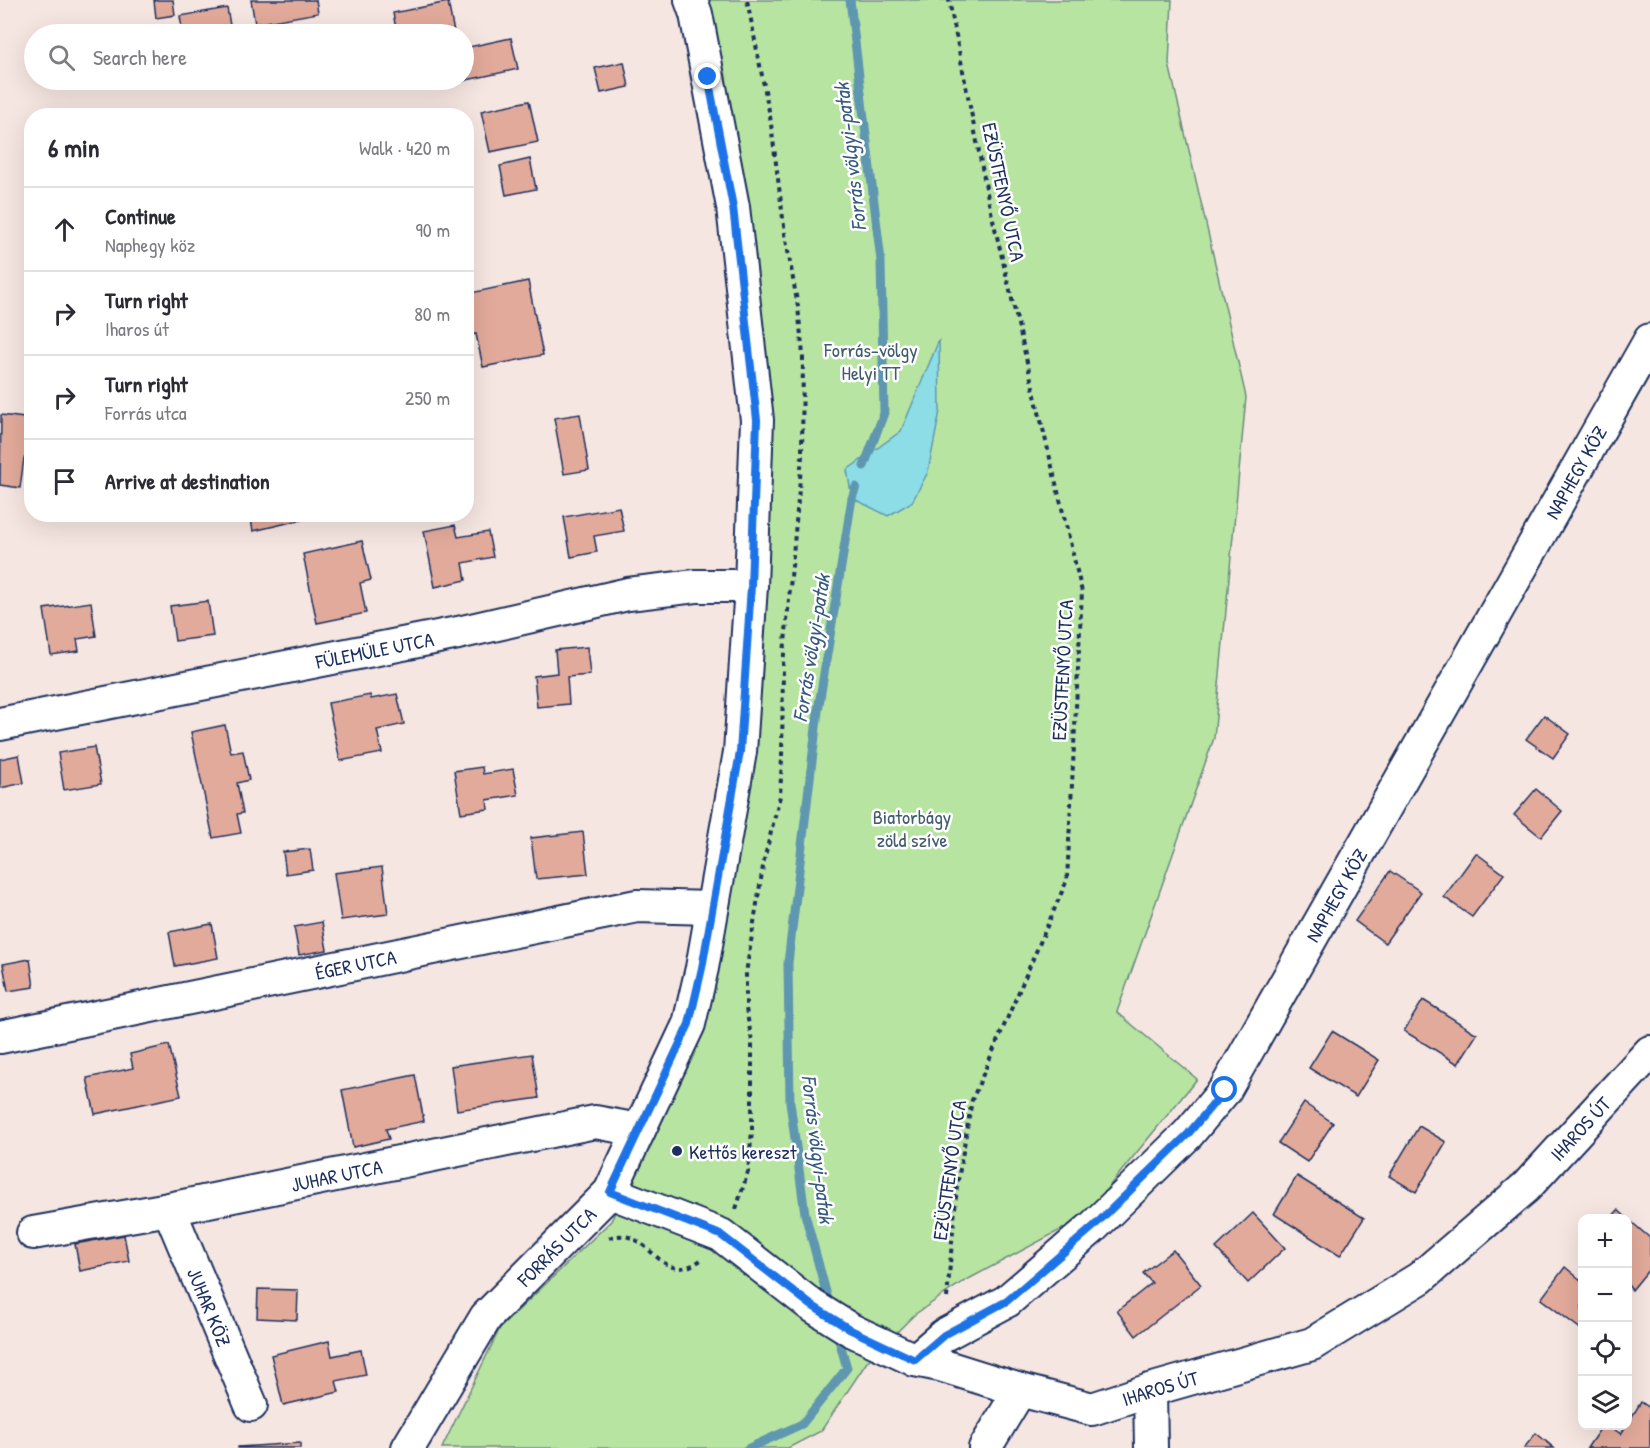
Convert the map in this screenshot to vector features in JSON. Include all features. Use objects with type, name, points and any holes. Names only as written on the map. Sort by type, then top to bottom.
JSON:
[{"type":"street","name":"FORRÁS UTCA","points":[[408,1448],[486,1317],[610,1192],[689,1024],[702,968],[740,752],[751,586],[757,420],[733,207],[692,0]]},
{"type":"street","name":"NAPHEGY KÖZ","points":[[915,1360],[944,1335],[1007,1301],[1093,1227],[1188,1134],[1225,1090],[1650,340]]},
{"type":"street","name":"FÜLEMÜLE UTCA","points":[[0,724],[458,633],[628,594],[696,586],[751,586]]},
{"type":"street","name":"ÉGER UTCA","points":[[0,1037],[637,906],[712,908]]},
{"type":"street","name":"IHAROS ÚT","points":[[610,1192],[721,1235],[811,1305],[851,1330],[915,1360],[940,1365],[1092,1410],[1150,1390],[1312,1344],[1420,1278],[1526,1187],[1650,1052]]},
{"type":"street","name":"JUHAR UTCA","points":[[33,1233],[169,1209],[595,1122],[639,1130]]},
{"type":"street","name":"JUHAR KÖZ","points":[[169,1209],[251,1405]]},
{"type":"street","points":[[985,1448],[1020,1390]]},
{"type":"street","points":[[1150,1390],[1151,1448]]},
{"type":"path","name":"EZÜSTFENYŐ UTCA","points":[[944,1335],[957,1186],[972,1100],[1067,880],[1082,592],[989,203],[949,0]]},
{"type":"path","points":[[607,1239],[615,1236],[642,1242],[663,1263],[675,1269],[691,1267],[710,1253],[721,1235]]},
{"type":"green space","name":"Biatorbágy zöld szíve","points":[[691,0],[1172,0],[1169,64],[1246,397],[1214,738],[1117,1012],[1197,1079],[1083,1218],[961,1283],[914,1315],[867,1362],[821,1431],[788,1448],[442,1448],[500,1328],[611,1221],[622,1197],[659,1089],[712,908],[757,420]]},
{"type":"water","points":[[939,340],[940,411],[928,472],[912,502],[888,516],[852,498],[847,470],[901,431]]},
{"type":"building","points":[[154,0],[173,0],[175,15],[156,18]]},
{"type":"building","points":[[251,0],[316,0],[318,13],[255,24]]},
{"type":"building","points":[[448,2],[452,24],[395,24],[393,13]]},
{"type":"building","points":[[227,8],[230,24],[181,24],[180,16]]},
{"type":"building","points":[[511,38],[518,69],[474,78],[474,46]]},
{"type":"building","points":[[624,62],[629,87],[601,93],[595,68]]},
{"type":"building","points":[[529,101],[538,142],[490,152],[481,111]]},
{"type":"building","points":[[530,159],[536,189],[506,195],[500,166]]},
{"type":"building","points":[[528,281],[543,355],[483,367],[476,334],[474,334],[474,292]]},
{"type":"building","points":[[580,414],[589,470],[564,474],[554,418]]},
{"type":"building","points":[[1,415],[24,418],[24,458],[20,488],[0,485]]},
{"type":"building","points":[[619,507],[624,531],[594,536],[597,552],[571,557],[564,517]]},
{"type":"building","points":[[251,522],[292,522],[253,531]]},
{"type":"building","points":[[455,525],[458,537],[488,532],[493,557],[463,563],[466,580],[435,587],[424,531]]},
{"type":"building","points":[[362,541],[371,580],[360,583],[366,613],[317,623],[303,554]]},
{"type":"building","points":[[208,601],[213,636],[175,641],[170,606]]},
{"type":"building","points":[[91,602],[96,636],[77,639],[79,651],[51,655],[44,609]]},
{"type":"building","points":[[587,647],[590,675],[567,677],[569,704],[537,707],[534,676],[557,673],[555,650]]},
{"type":"building","points":[[397,694],[404,724],[377,730],[382,753],[340,761],[328,703],[370,695],[371,699]]},
{"type":"building","points":[[1544,715],[1570,734],[1553,758],[1526,739]]},
{"type":"building","points":[[225,725],[231,753],[243,751],[249,780],[237,783],[243,813],[237,814],[241,833],[213,838],[191,732]]},
{"type":"building","points":[[94,747],[101,784],[64,790],[58,753]]},
{"type":"building","points":[[19,755],[24,783],[0,788],[0,759]]},
{"type":"building","points":[[482,767],[483,774],[513,769],[518,795],[487,800],[488,809],[461,813],[454,771]]},
{"type":"building","points":[[1536,789],[1562,811],[1541,837],[1514,815]]},
{"type":"building","points":[[583,832],[588,874],[536,879],[531,838]]},
{"type":"building","points":[[310,849],[313,870],[286,874],[283,852]]},
{"type":"building","points":[[1476,853],[1504,874],[1472,917],[1444,897]]},
{"type":"building","points":[[382,867],[388,914],[341,920],[334,873]]},
{"type":"building","points":[[1390,871],[1421,892],[1385,943],[1355,921]]},
{"type":"building","points":[[322,922],[327,950],[299,955],[294,927]]},
{"type":"building","points":[[212,924],[218,958],[175,966],[169,932]]},
{"type":"building","points":[[30,959],[34,987],[8,991],[3,964]]},
{"type":"building","points":[[1423,1000],[1477,1034],[1458,1064],[1404,1031]]},
{"type":"building","points":[[1332,1031],[1379,1060],[1356,1097],[1309,1068]]},
{"type":"building","points":[[169,1045],[181,1096],[95,1114],[87,1078],[133,1068],[130,1054]]},
{"type":"building","points":[[532,1054],[539,1098],[457,1110],[451,1066]]},
{"type":"building","points":[[415,1075],[424,1121],[386,1129],[389,1139],[353,1147],[342,1090]]},
{"type":"building","points":[[1304,1103],[1333,1123],[1307,1162],[1278,1143]]},
{"type":"building","points":[[1419,1126],[1446,1142],[1416,1192],[1389,1176]]},
{"type":"building","points":[[1297,1176],[1364,1218],[1340,1256],[1274,1214]]},
{"type":"building","points":[[1253,1213],[1285,1248],[1248,1283],[1216,1248]]},
{"type":"building","points":[[1632,1222],[1650,1238],[1650,1268],[1632,1290]]},
{"type":"building","points":[[124,1235],[129,1261],[80,1271],[75,1244]]},
{"type":"building","points":[[1173,1250],[1201,1285],[1136,1336],[1117,1311],[1152,1283],[1143,1273]]},
{"type":"building","points":[[1565,1267],[1578,1278],[1578,1327],[1541,1299]]},
{"type":"building","points":[[258,1289],[298,1290],[297,1320],[257,1318]]},
{"type":"building","points":[[329,1341],[332,1356],[361,1350],[366,1375],[336,1381],[339,1392],[283,1405],[271,1355]]},
{"type":"building","points":[[1641,1402],[1650,1408],[1650,1448],[1587,1448],[1599,1430],[1615,1430],[1621,1434],[1624,1430],[1632,1430],[1632,1416]]},
{"type":"building","points":[[1536,1433],[1554,1448],[1524,1448]]},
{"type":"building","points":[[300,1443],[300,1448],[238,1448],[238,1447]]},
{"type":"waterway","name":"Forrás völgyi-patak","points":[[850,0],[881,261],[884,413],[864,466]]},
{"type":"waterway","name":"Forrás völgyi-patak","points":[[829,1303],[805,1214],[790,1102],[788,963],[818,711],[852,498],[856,487]]},
{"type":"waterway","points":[[749,1448],[802,1424],[847,1368],[839,1340]]},
{"type":"place","name":"Kettős kereszt","points":[[677,1151]]},
{"type":"route","points":[[708,77],[733,207],[757,420],[751,586],[740,752],[702,968],[689,1024],[610,1192],[721,1235],[811,1305],[851,1330],[915,1360],[944,1335],[1007,1301],[1093,1227],[1188,1134],[1225,1090]]},
{"type":"park label","name":"Forrás-völgy Helyi TT","points":[[871,360]]}]
